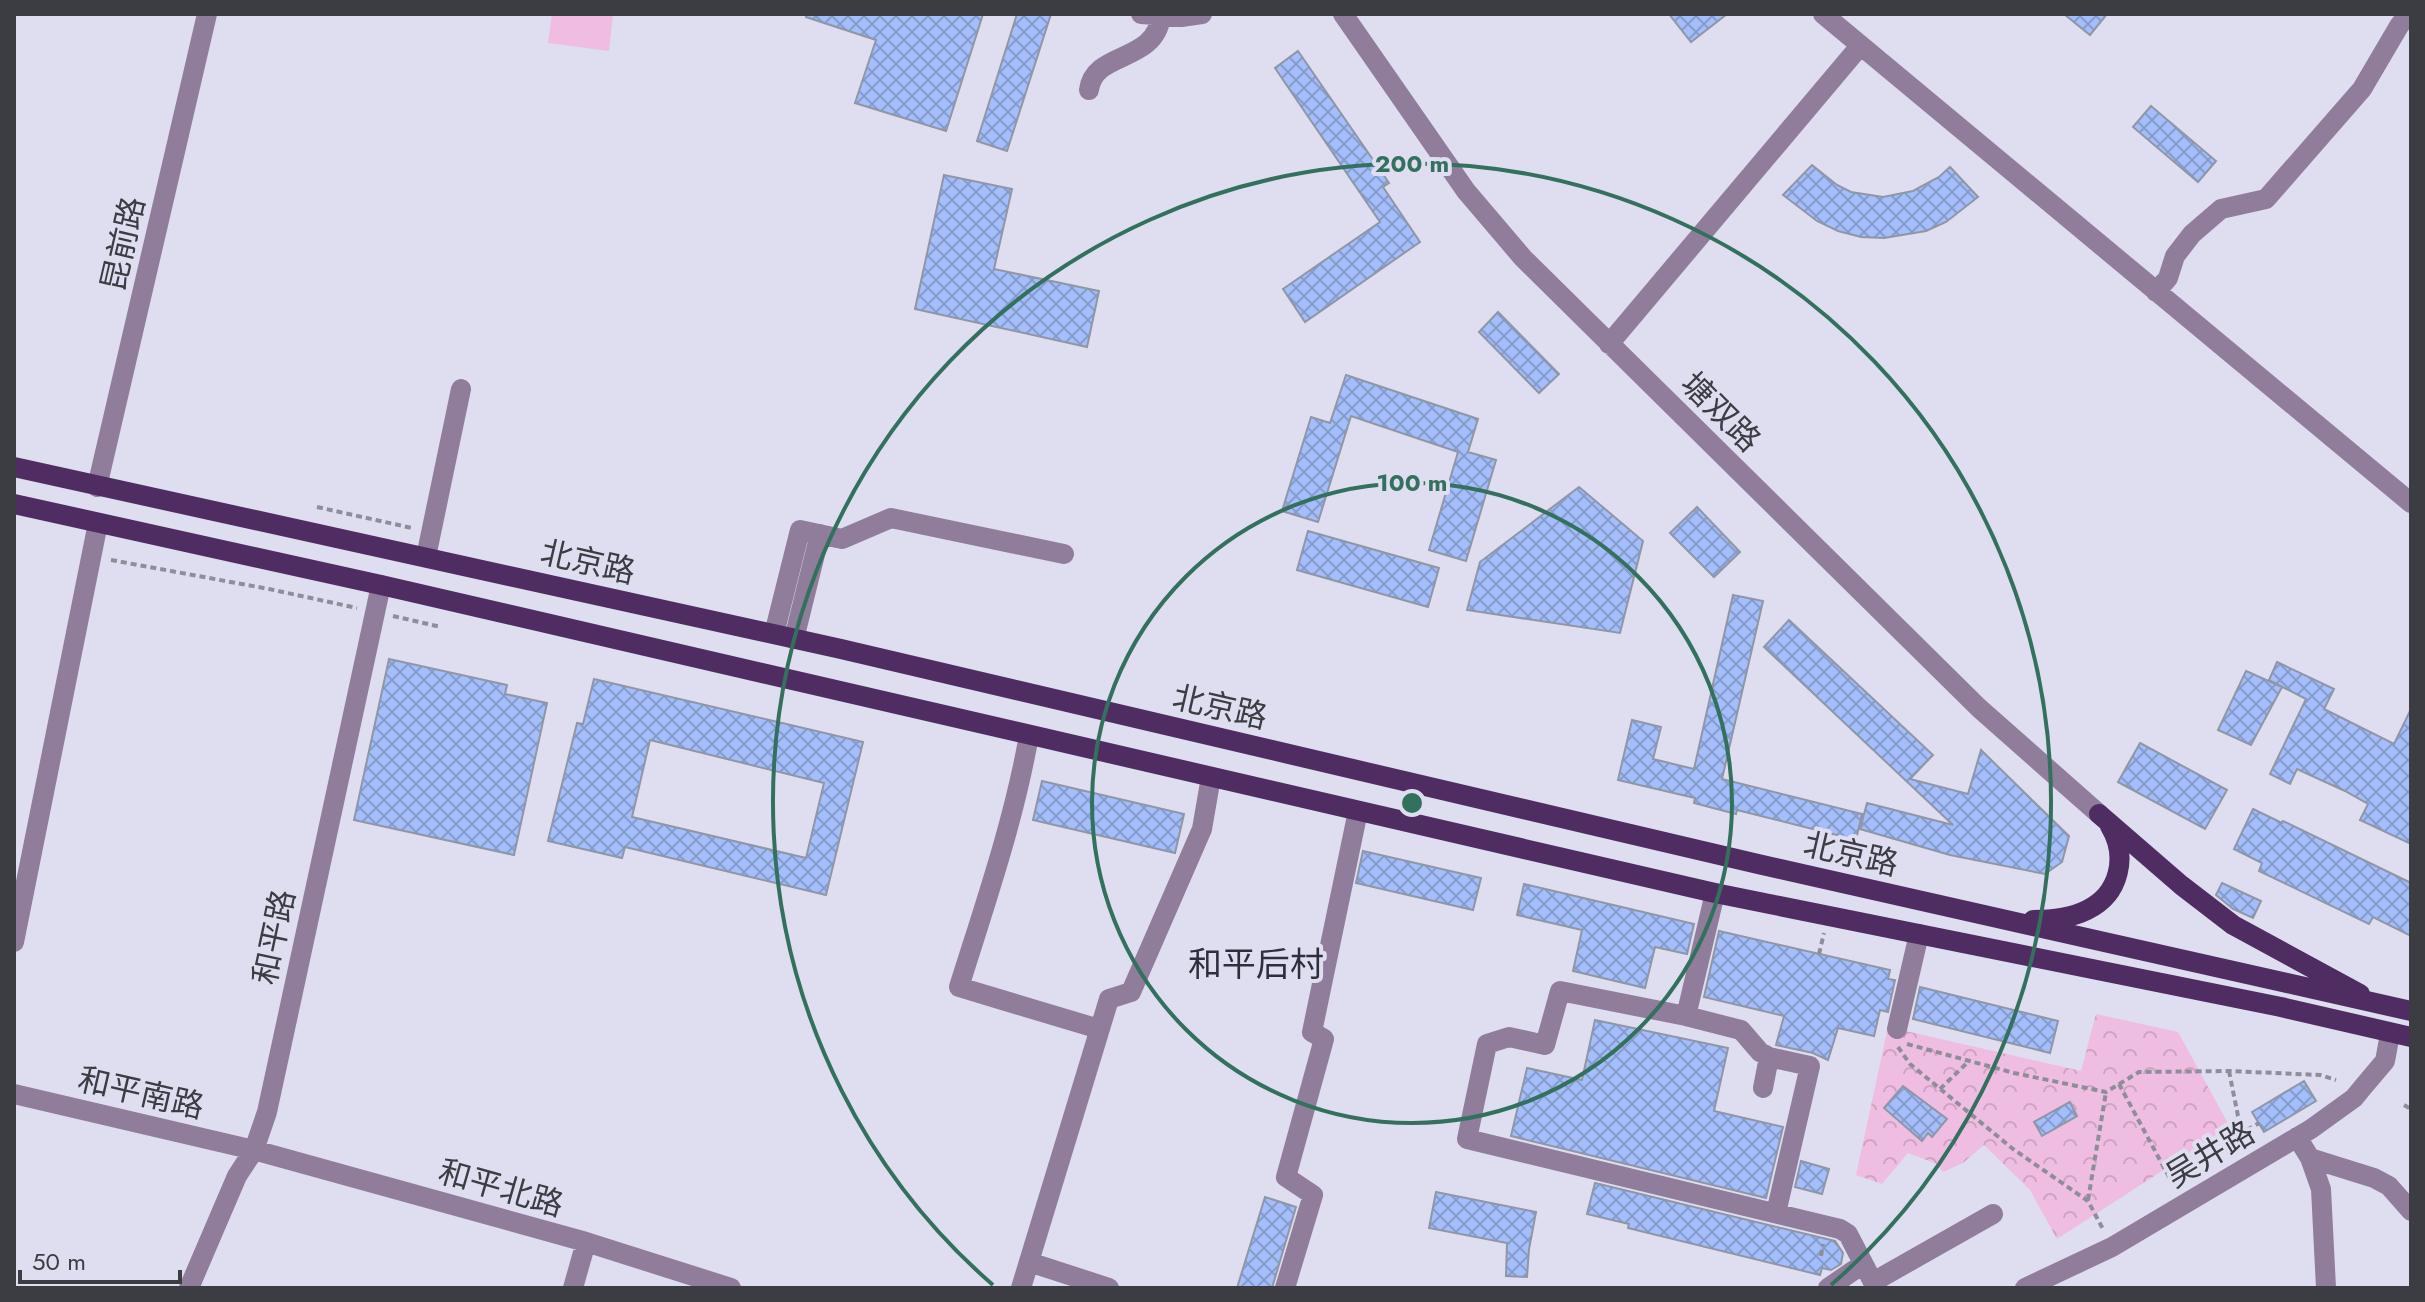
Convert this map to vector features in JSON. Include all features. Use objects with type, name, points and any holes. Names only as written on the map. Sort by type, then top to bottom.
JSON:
[{"type":"main road","name":"北京路","points":[[14,467],[784,636],[1758,864],[2411,1011]]},
{"type":"main road","name":"北京路","points":[[14,504],[381,585],[1715,893],[2281,1007],[2411,1037]]},
{"type":"main road","points":[[2012,921],[2046,920],[2085,912],[2105,897],[2118,875],[2120,848],[2109,823],[2099,814]]},
{"type":"main road","points":[[2099,814],[2233,925],[2385,1007]]},
{"type":"street","name":"昆前路","points":[[97,487],[207,14]]},
{"type":"street","points":[[1151,15],[1181,17],[1202,14]]},
{"type":"street","name":"塘双路","points":[[1343,14],[1466,191],[1523,258],[1979,708],[2099,814]]},
{"type":"street","points":[[1823,14],[2411,503]]},
{"type":"street","points":[[2156,292],[2168,278],[2175,256],[2192,234],[2221,209],[2266,199],[2362,89],[2408,14]]},
{"type":"street","points":[[1089,90],[1096,70],[1146,45],[1160,26],[1151,15]]},
{"type":"street","points":[[1609,344],[1860,46]]},
{"type":"street","points":[[426,557],[461,389]]},
{"type":"street","points":[[784,636],[810,532],[842,539],[891,518],[1064,554]]},
{"type":"street","points":[[14,942],[98,523]]},
{"type":"street","name":"和平路","points":[[189,1288],[237,1176],[254,1150],[267,1112],[381,585]]},
{"type":"street","points":[[1029,735],[1005,838],[959,987],[1099,1029]]},
{"type":"street","points":[[1021,1288],[1109,999],[1131,992],[1162,925],[1202,829],[1211,777]]},
{"type":"street","points":[[1285,1288],[1313,1195],[1286,1177],[1324,1039],[1312,1032],[1358,811]]},
{"type":"street","points":[[1686,1016],[1715,893]]},
{"type":"street","points":[[1897,1029],[1919,934]]},
{"type":"street","points":[[1776,1213],[1784,1164],[1810,1066],[1769,1057],[1760,1052],[1741,1030],[1560,991],[1545,1045],[1509,1037],[1487,1044],[1467,1139],[1840,1229],[1848,1234],[1871,1278]]},
{"type":"street","name":"吴井路","points":[[2031,1287],[2112,1247],[2184,1205],[2297,1137],[2354,1098],[2385,1061],[2390,1034]]},
{"type":"street","points":[[1763,1088],[1769,1057]]},
{"type":"street","name":"和平南路","points":[[14,1094],[254,1150]]},
{"type":"street","points":[[2297,1137],[2310,1158],[2321,1189],[2326,1288]]},
{"type":"street","name":"和平北路","points":[[254,1150],[586,1242],[731,1288]]},
{"type":"street","points":[[2310,1158],[2374,1178],[2389,1186],[2411,1211]]},
{"type":"street","points":[[1828,1288],[1871,1278],[1993,1214]]},
{"type":"street","points":[[573,1288],[586,1242]]},
{"type":"street","points":[[1029,1262],[1109,1288]]},
{"type":"path","points":[[317,507],[401,526]]},
{"type":"path","points":[[92,556],[368,611]]},
{"type":"path","points":[[382,614],[441,627]]},
{"type":"path","points":[[2112,1247],[2088,1201],[2013,1149],[1940,1089],[1910,1064],[1896,1042],[2106,1092],[2139,1072],[2229,1071],[2320,1075],[2336,1080]]},
{"type":"path","points":[[1940,1089],[1969,1061]]},
{"type":"path","points":[[2229,1071],[2238,1116],[2263,1158]]},
{"type":"path","points":[[2119,1084],[2184,1205]]},
{"type":"path","points":[[2088,1201],[2106,1092]]},
{"type":"path","points":[[2404,1105],[2411,1109]]},
{"type":"path","points":[[2246,1130],[2259,1123]]},
{"type":"green space","points":[[552,14],[613,14],[609,51],[548,43]]},
{"type":"green space","points":[[2096,1014],[2178,1032],[2230,1127],[2057,1239],[2030,1190],[1984,1145],[1963,1163],[1943,1172],[1937,1164],[1908,1153],[1882,1184],[1856,1175],[1888,1027],[2081,1071]]},
{"type":"building","points":[[807,14],[983,14],[946,131],[855,103],[876,40],[806,17]]},
{"type":"building","points":[[1017,14],[1051,14],[1007,151],[977,141]]},
{"type":"building","points":[[1669,14],[1727,14],[1691,42]]},
{"type":"building","points":[[2064,14],[2107,14],[2090,35]]},
{"type":"building","points":[[1298,51],[1389,183],[1383,187],[1420,242],[1305,322],[1283,289],[1380,222],[1275,68]]},
{"type":"building","points":[[2151,106],[2216,161],[2198,182],[2133,127]]},
{"type":"building","points":[[1812,165],[1851,192],[1883,197],[1913,191],[1939,177],[1950,167],[1978,197],[1946,222],[1926,231],[1884,238],[1861,237],[1817,221],[1783,195]]},
{"type":"building","points":[[944,175],[1012,189],[994,269],[1099,291],[1087,347],[915,309]]},
{"type":"building","points":[[1498,312],[1559,374],[1539,393],[1479,332]]},
{"type":"building","points":[[1346,375],[1478,419],[1468,452],[1496,460],[1466,561],[1429,550],[1458,452],[1351,416],[1318,522],[1282,511],[1311,417],[1330,423]]},
{"type":"building","points":[[1579,487],[1643,541],[1620,633],[1467,610],[1480,562]]},
{"type":"building","points":[[1697,507],[1740,552],[1714,577],[1670,533]]},
{"type":"building","points":[[1308,531],[1439,568],[1428,607],[1297,570]]},
{"type":"building","points":[[1733,595],[1763,601],[1722,779],[1862,814],[1856,840],[1737,810],[1736,814],[1694,803],[1695,798],[1618,780],[1632,720],[1661,727],[1653,759],[1694,769]]},
{"type":"building","points":[[1789,620],[1933,755],[1910,779],[1968,794],[1981,750],[2069,836],[2062,862],[2045,874],[1950,855],[1860,829],[1867,803],[1953,825],[1764,647]]},
{"type":"building","points":[[389,659],[507,685],[505,694],[547,703],[514,855],[354,820]]},
{"type":"building","points":[[2277,662],[2334,689],[2324,709],[2394,744],[2411,709],[2411,844],[2360,820],[2368,804],[2345,791],[2297,769],[2290,784],[2270,774],[2306,699],[2269,680]]},
{"type":"building","points":[[2246,671],[2282,687],[2251,745],[2218,730]]},
{"type":"building","points":[[594,679],[863,742],[826,895],[625,847],[622,858],[548,841],[577,723],[583,724]],"holes":[[[650,740],[824,783],[806,858],[632,817]]]},
{"type":"building","points":[[2140,743],[2227,790],[2205,829],[2118,782]]},
{"type":"building","points":[[1042,781],[1184,814],[1175,853],[1033,820]]},
{"type":"building","points":[[2253,809],[2411,883],[2411,936],[2373,917],[2369,924],[2259,871],[2262,863],[2234,849]]},
{"type":"building","points":[[1363,851],[1481,878],[1473,910],[1356,883]]},
{"type":"building","points":[[2222,883],[2261,901],[2253,918],[2233,909],[2216,895]]},
{"type":"building","points":[[1524,884],[1694,924],[1687,954],[1655,947],[1645,988],[1573,971],[1582,930],[1517,915]]},
{"type":"building","points":[[1719,931],[1890,970],[1888,979],[1895,980],[1888,1012],[1880,1010],[1874,1036],[1838,1028],[1828,1060],[1813,1053],[1776,1045],[1784,1016],[1704,997]]},
{"type":"building","points":[[1920,987],[2058,1021],[2050,1053],[1913,1019]]},
{"type":"building","points":[[1595,1020],[1728,1048],[1714,1111],[1783,1127],[1766,1198],[1511,1136],[1527,1068],[1582,1080]]},
{"type":"building","points":[[2304,1081],[2316,1101],[2264,1132],[2252,1112]]},
{"type":"building","points":[[1903,1086],[1947,1119],[1932,1137],[1928,1133],[1922,1141],[1884,1108]]},
{"type":"building","points":[[2070,1102],[2077,1116],[2042,1136],[2034,1122]]},
{"type":"building","points":[[1801,1161],[1829,1169],[1822,1194],[1795,1187]]},
{"type":"building","points":[[1595,1183],[1835,1241],[1843,1253],[1841,1264],[1831,1270],[1822,1268],[1820,1275],[1628,1228],[1629,1224],[1587,1214]]},
{"type":"building","points":[[1436,1192],[1536,1212],[1527,1277],[1506,1276],[1507,1243],[1429,1228]]},
{"type":"building","points":[[1265,1197],[1296,1207],[1272,1288],[1237,1288]]},
{"type":"district","name":"和平后村","points":[[1256,964]]}]
